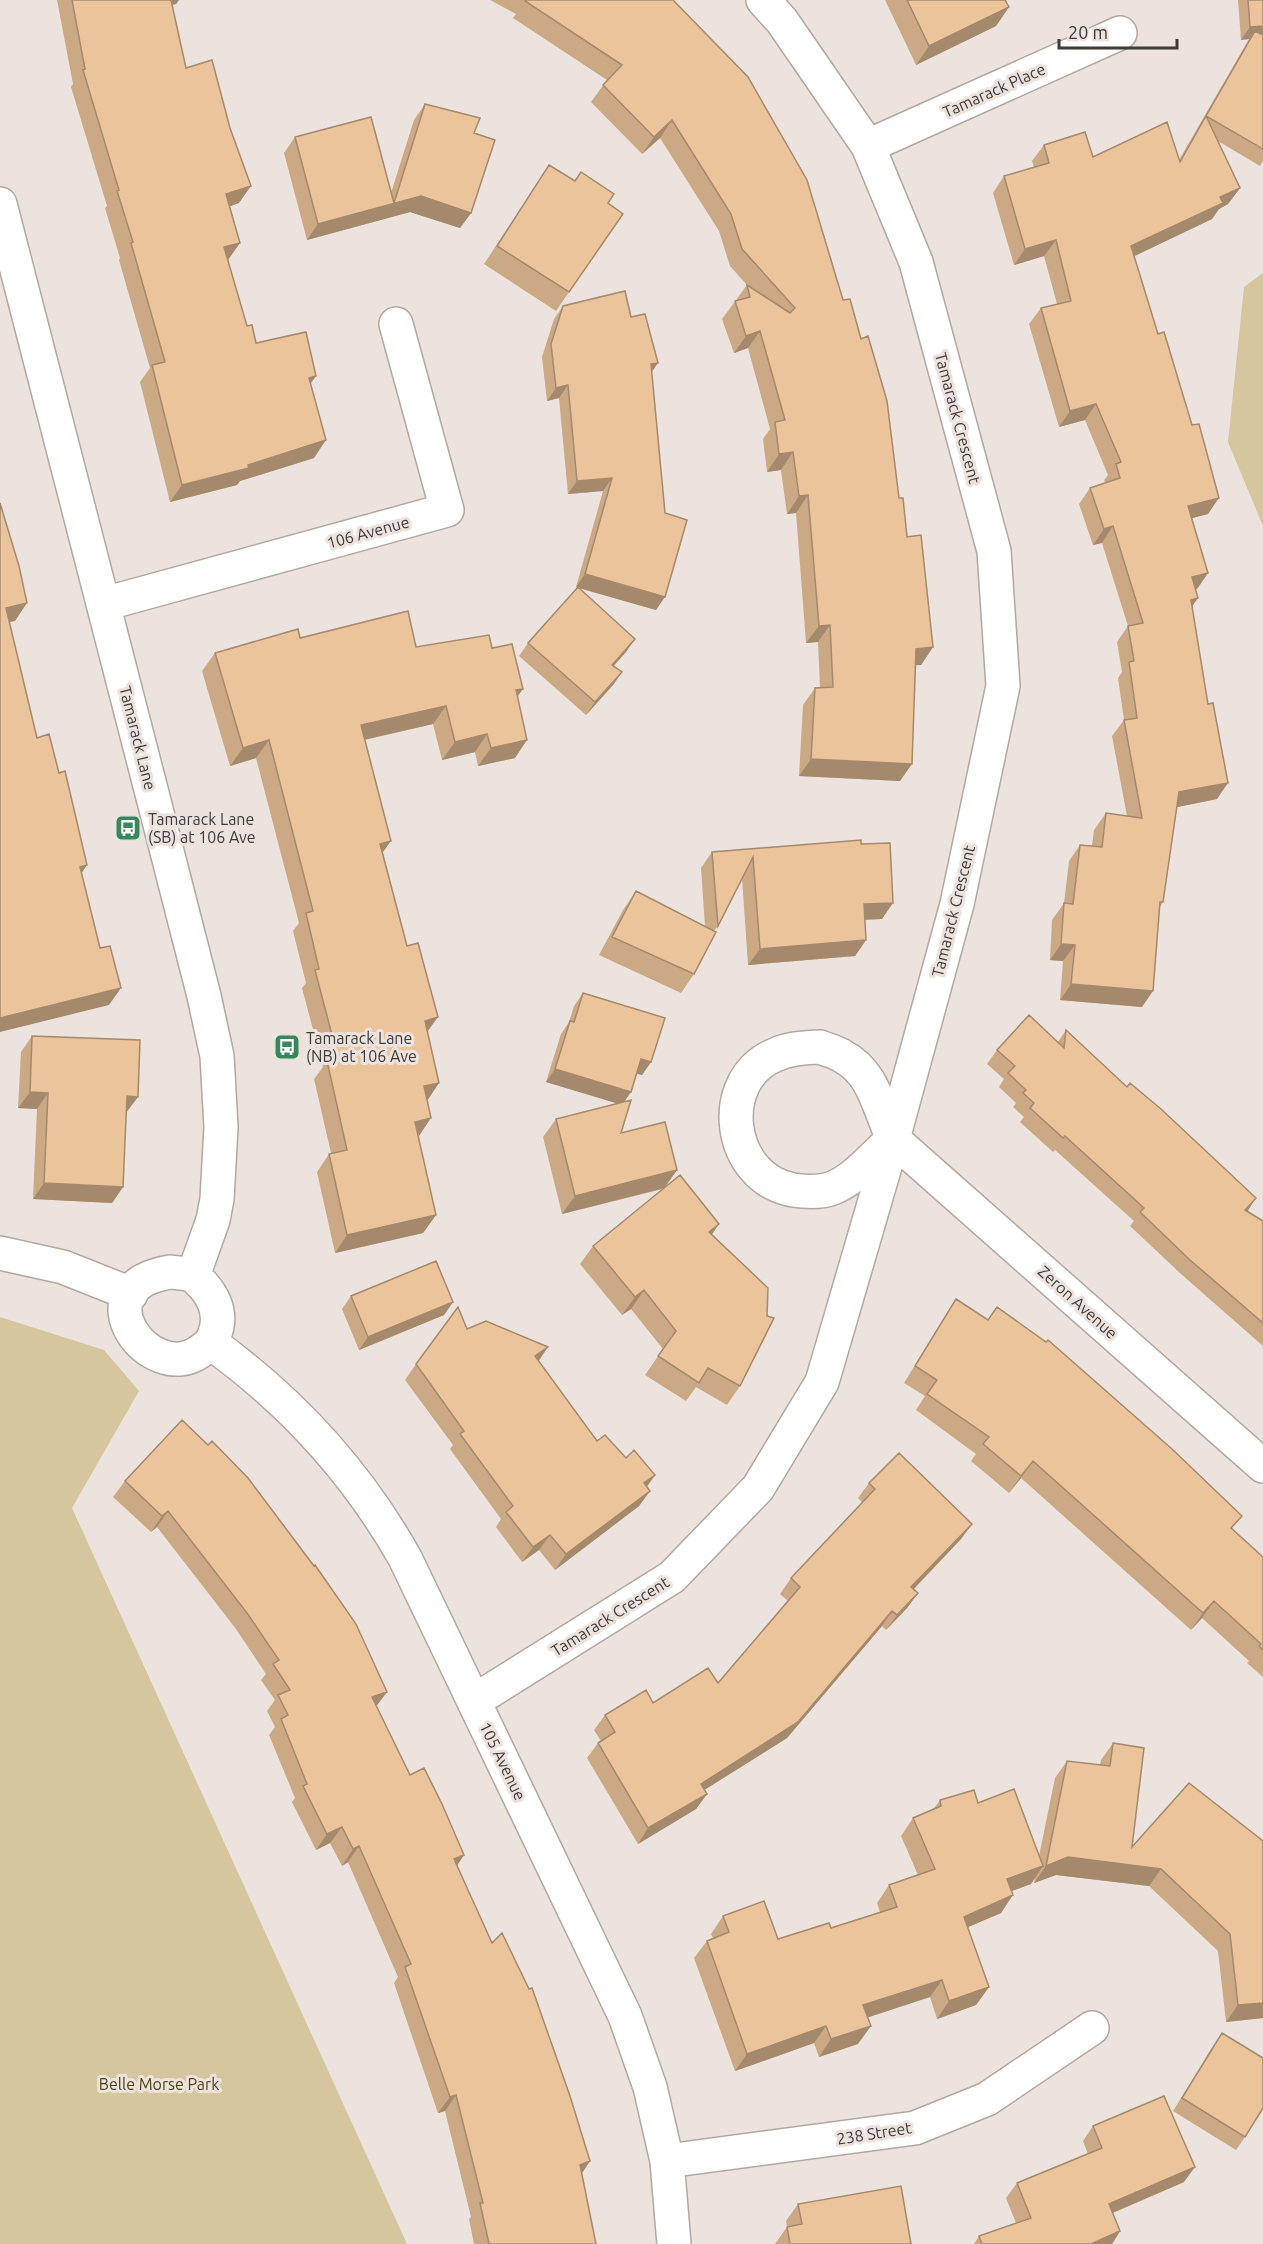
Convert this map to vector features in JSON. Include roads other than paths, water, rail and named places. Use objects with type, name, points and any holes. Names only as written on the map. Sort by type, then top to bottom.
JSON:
[{"type":"street","name":"Tamarack Crescent","points":[[474,1701],[672,1577],[758,1488],[822,1382],[893,1139],[957,904],[1003,686],[994,551],[916,262],[868,146],[782,21],[763,0]]},
{"type":"street","name":"Tamarack Place","points":[[868,146],[1120,33]]},
{"type":"street","name":"Tamarack Lane","points":[[0,204],[204,996],[217,1056],[221,1127],[217,1199],[213,1220],[193,1276]]},
{"type":"street","name":"106 Avenue","points":[[104,604],[447,510],[396,324]]},
{"type":"street","points":[[820,1047],[842,1056],[862,1070],[875,1090],[881,1113],[893,1139],[869,1159],[854,1177],[832,1188],[808,1193],[784,1188],[763,1177],[747,1159],[737,1137],[735,1114],[741,1090],[754,1070],[773,1055],[796,1048],[820,1047]]},
{"type":"street","name":"Zeron Avenue","points":[[893,1139],[1263,1466]]},
{"type":"street","points":[[0,1253],[63,1267],[131,1294]]},
{"type":"street","points":[[170,1272],[193,1276],[210,1294],[217,1307],[218,1326],[211,1343],[194,1356],[176,1359],[159,1355],[139,1342],[130,1331],[125,1316],[126,1305],[137,1285],[146,1277],[170,1272]]},
{"type":"street","name":"105 Avenue","points":[[211,1343],[249,1370],[289,1407],[322,1443],[359,1487],[405,1558],[625,2016],[650,2087],[667,2161],[674,2244]]},
{"type":"street","name":"238 Street","points":[[667,2161],[915,2128],[987,2099],[1092,2028]]},
{"type":"place","name":"Tamarack Lane (SB) at 106 Ave","points":[[128,828]]},
{"type":"place","name":"Tamarack Lane (NB) at 106 Ave","points":[[287,1047]]},
{"type":"park label","name":"Belle Morse Park","points":[[159,2084]]}]
